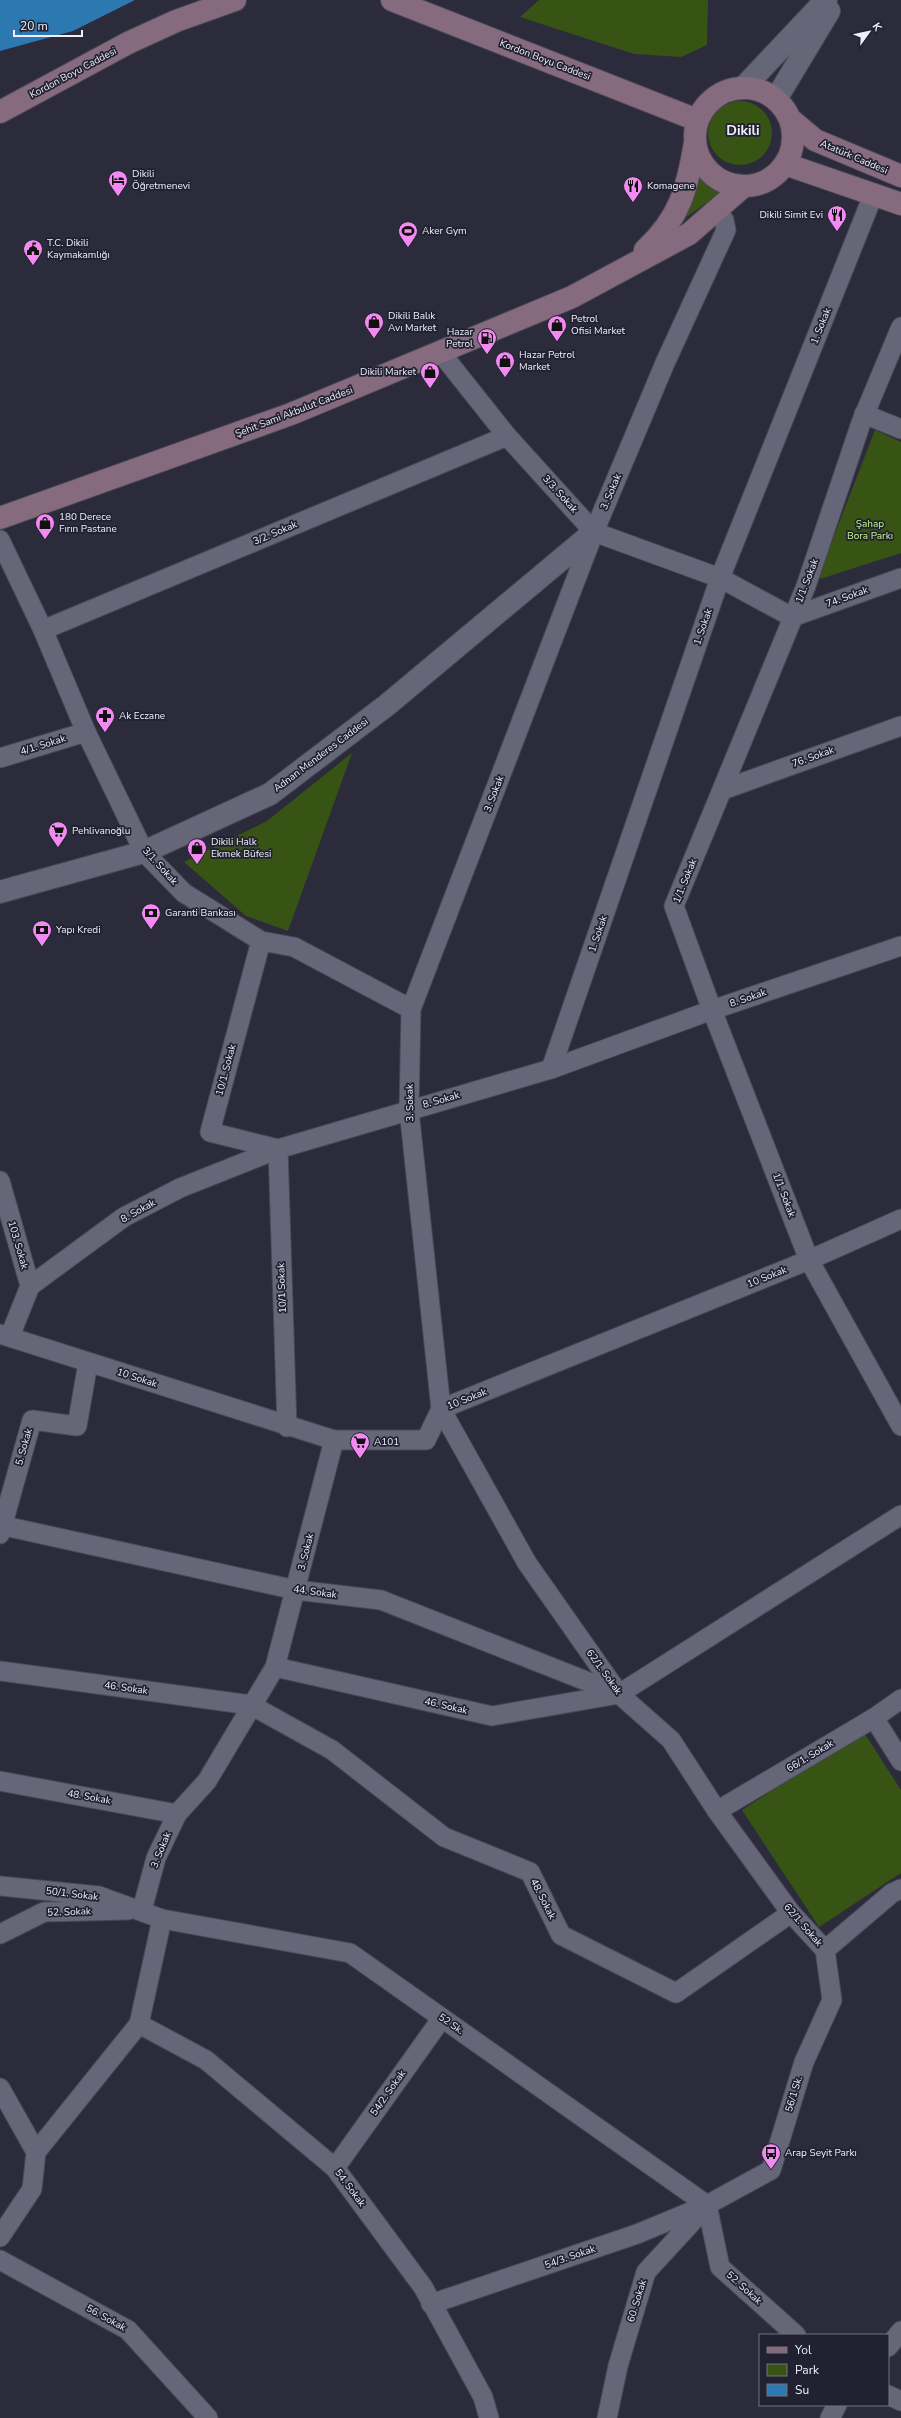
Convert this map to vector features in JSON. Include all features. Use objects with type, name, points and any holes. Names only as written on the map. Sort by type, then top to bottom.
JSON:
[{"type":"main road","name":"Kordon Boyu Caddesi","points":[[0,112],[128,43],[176,21],[236,0]]},
{"type":"main road","name":"Kordon Boyu Caddesi","points":[[392,0],[697,120]]},
{"type":"main road","points":[[744,87],[767,93],[776,99],[790,119],[793,134],[791,150],[785,164],[774,176],[760,183],[744,186],[730,184],[717,178],[706,169],[697,150],[697,120],[704,107],[716,96],[729,89],[744,87]]},
{"type":"main road","name":"Atatürk Caddesi","points":[[790,119],[815,140],[901,176]]},
{"type":"main road","name":"Şehit Sami Akbulut Caddesi","points":[[624,268],[662,234],[675,214],[685,193],[697,150]]},
{"type":"main road","points":[[785,164],[874,193],[901,204]]},
{"type":"main road","name":"Şehit Sami Akbulut Caddesi","points":[[0,518],[291,414],[441,353],[572,297],[689,234],[744,186]]},
{"type":"street","points":[[744,87],[826,0]]},
{"type":"street","points":[[776,99],[836,0]]},
{"type":"street","name":"1. Sokak","points":[[551,1069],[720,578],[874,193]]},
{"type":"street","name":"3. Sokak","points":[[441,1409],[408,1110],[412,1009],[594,532],[665,363],[726,230],[724,220],[716,212]]},
{"type":"street","name":"1/1. Sokak","points":[[901,327],[864,414],[806,586],[792,617],[724,789],[674,906],[712,1010],[809,1260],[901,1426]]},
{"type":"street","name":"3/3. Sokak","points":[[441,353],[508,436],[594,532],[720,578],[792,617]]},
{"type":"street","points":[[864,414],[901,429]]},
{"type":"street","name":"3/2. Sokak","points":[[43,630],[508,436]]},
{"type":"street","name":"Adnan Menderes Caddesi","points":[[0,892],[144,852],[270,794],[387,705],[594,532]]},
{"type":"street","name":"3/1. Sokak","points":[[0,540],[43,630],[86,732],[144,852],[184,893],[261,941],[294,947],[412,1009]]},
{"type":"street","name":"74. Sokak","points":[[792,617],[901,578]]},
{"type":"street","name":"76. Sokak","points":[[724,789],[901,726]]},
{"type":"street","name":"4/1. Sokak","points":[[0,758],[86,732]]},
{"type":"street","name":"10/1. Sokak","points":[[261,941],[210,1132],[278,1149]]},
{"type":"street","name":"8. Sokak","points":[[30,1286],[124,1217],[180,1188],[278,1149],[551,1069],[712,1010],[901,946]]},
{"type":"street","name":"10/1 Sokak","points":[[278,1149],[287,1427]]},
{"type":"street","name":"103. Sokak","points":[[0,1181],[30,1286]]},
{"type":"street","name":"10 Sokak","points":[[5,1335],[287,1427],[334,1440],[426,1440],[441,1409],[809,1260],[901,1219]]},
{"type":"street","points":[[5,1335],[30,1286]]},
{"type":"street","name":"5. Sokak","points":[[1,1528],[32,1420],[77,1426],[88,1363]]},
{"type":"street","name":"62/1. Sokak","points":[[441,1409],[527,1563],[619,1694],[671,1740],[717,1811],[791,1913],[825,1950]]},
{"type":"street","name":"3. Sokak","points":[[142,1910],[156,1858],[177,1814],[207,1781],[275,1667],[334,1440]]},
{"type":"street","points":[[619,1694],[901,1515]]},
{"type":"street","name":"44. Sokak","points":[[1,1528],[296,1590],[381,1600],[619,1694]]},
{"type":"street","name":"46. Sokak","points":[[275,1667],[492,1716],[619,1694]]},
{"type":"street","name":"46. Sokak","points":[[0,1671],[251,1705]]},
{"type":"street","name":"66/1. Sokak","points":[[717,1811],[874,1718],[901,1699]]},
{"type":"street","name":"48. Sokak","points":[[251,1705],[332,1750],[444,1838],[530,1872],[561,1935],[676,1993],[791,1913]]},
{"type":"street","points":[[874,1718],[901,1761]]},
{"type":"street","name":"48. Sokak","points":[[0,1781],[177,1814]]},
{"type":"street","name":"50/1. Sokak","points":[[0,1886],[99,1896],[142,1910]]},
{"type":"street","points":[[825,1950],[892,1893],[901,1889]]},
{"type":"street","points":[[0,2237],[32,2189],[36,2152],[139,2024],[162,1919],[142,1910]]},
{"type":"street","name":"52. Sokak","points":[[0,1934],[44,1912],[142,1910]]},
{"type":"street","name":"52 Sk.","points":[[162,1919],[350,1953],[707,2205]]},
{"type":"street","name":"56/1 Sk.","points":[[707,2205],[771,2170],[804,2062],[832,2000],[825,1950]]},
{"type":"street","name":"54/2. Sokak","points":[[335,2168],[442,2018]]},
{"type":"street","name":"54. Sokak","points":[[139,2024],[206,2060],[335,2168],[423,2287],[483,2397],[489,2418]]},
{"type":"street","points":[[0,2088],[36,2152]]},
{"type":"street","name":"52. Sokak","points":[[707,2205],[720,2267],[795,2334]]},
{"type":"street","name":"54/3. Sokak","points":[[432,2304],[637,2234],[707,2205]]},
{"type":"street","name":"60. Sokak","points":[[607,2418],[618,2366],[646,2272],[707,2205]]},
{"type":"street","name":"56. Sokak","points":[[0,2260],[128,2330],[208,2418]]},
{"type":"street","points":[[889,2346],[901,2331]]},
{"type":"street","points":[[889,2395],[901,2401]]},
{"type":"street","points":[[830,2418],[836,2406]]},
{"type":"green space","points":[[539,0],[708,0],[707,45],[681,57],[634,54],[520,17]]},
{"type":"green space","points":[[740,101],[758,107],[766,115],[772,133],[766,151],[758,159],[740,165],[722,159],[714,151],[708,133],[714,115],[722,107]]},
{"type":"green space","points":[[699,179],[720,193],[685,218]]},
{"type":"green space","name":"Şahap Bora Parkı","points":[[875,430],[901,442],[901,553],[817,580]]},
{"type":"green space","points":[[352,753],[288,931],[246,916],[184,862],[267,821]]},
{"type":"green space","points":[[863,1731],[901,1790],[901,1873],[819,1927],[742,1810]]},
{"type":"water","points":[[0,0],[135,0],[73,31],[0,51]]},
{"type":"place","name":"Dikili Öğretmenevi","points":[[118,197]]},
{"type":"place","name":"Komagene","points":[[633,203]]},
{"type":"place","name":"Dikili Simit Evi","points":[[837,232]]},
{"type":"place","name":"Aker Gym","points":[[408,248]]},
{"type":"place","name":"T.C. Dikili Kaymakamlığı","points":[[33,266]]},
{"type":"place","name":"Dikili Balık Avı Market","points":[[374,339]]},
{"type":"place","name":"Petrol Ofisi Market","points":[[557,342]]},
{"type":"place","name":"Hazar Petrol","points":[[487,355]]},
{"type":"place","name":"Hazar Petrol Market","points":[[505,378]]},
{"type":"place","name":"Dikili Market","points":[[430,389]]},
{"type":"place","name":"180 Derece Fırın Pastane","points":[[45,540]]},
{"type":"place","name":"Ak Eczane","points":[[105,733]]},
{"type":"place","name":"Pehlivanoğlu","points":[[58,848]]},
{"type":"place","name":"Dikili Halk Ekmek Büfesi","points":[[197,865]]},
{"type":"place","name":"Garanti Bankası","points":[[151,930]]},
{"type":"place","name":"Yapı Kredi","points":[[42,947]]},
{"type":"place","name":"A101","points":[[360,1459]]},
{"type":"place","name":"Arap Seyit Parkı","points":[[771,2170]]},
{"type":"district","name":"Dikili","points":[[743,130]]}]
